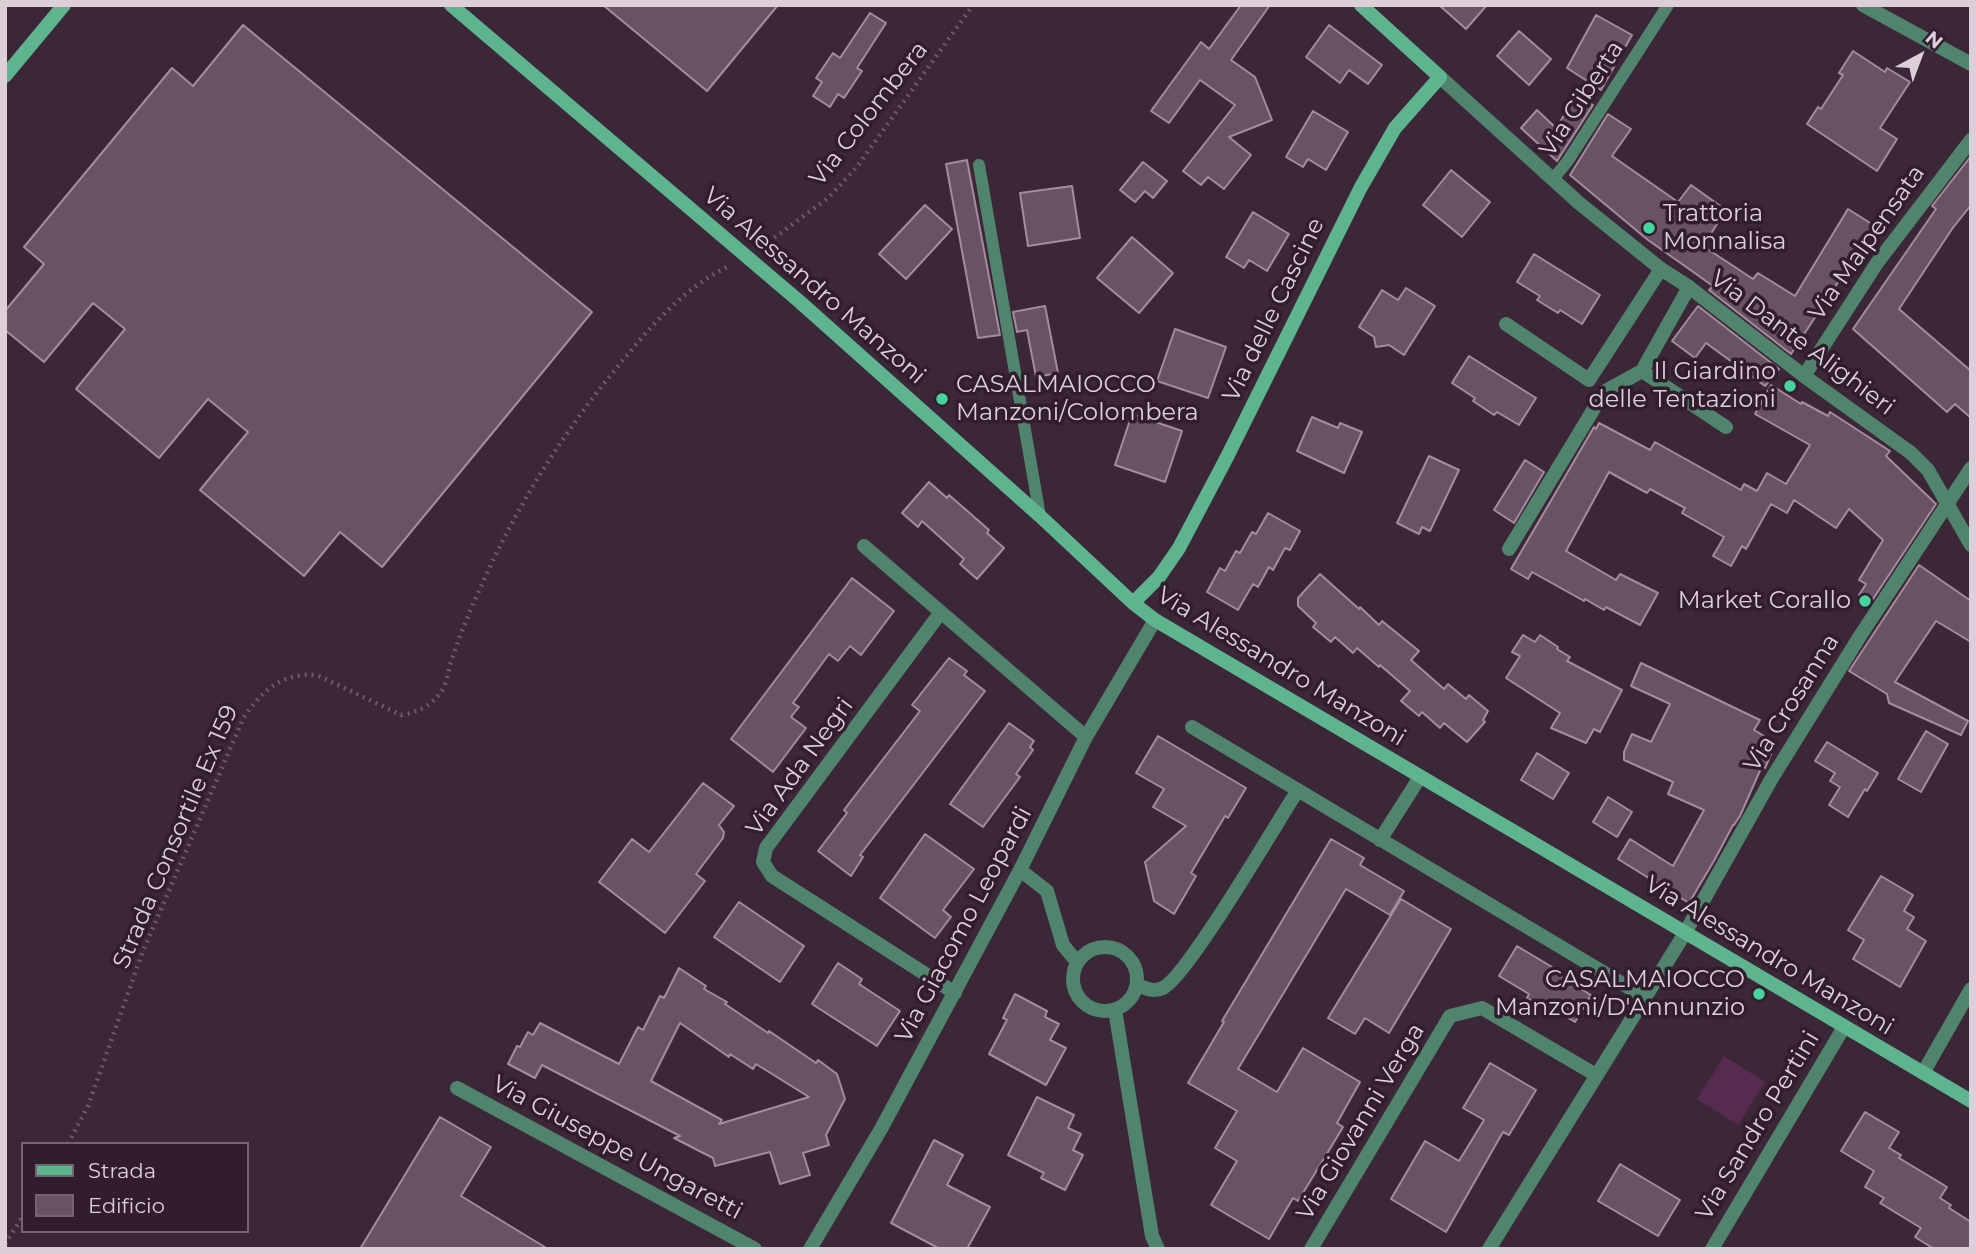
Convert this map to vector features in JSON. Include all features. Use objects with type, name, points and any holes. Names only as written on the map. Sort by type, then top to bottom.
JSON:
[{"type":"street","points":[[5,76],[64,5]]},
{"type":"street","name":"Via Dante Alighieri","points":[[1361,5],[1553,179],[1661,269],[1689,287],[1804,376],[1911,453],[1928,470],[1971,545]]},
{"type":"street","points":[[1863,5],[1971,64]]},
{"type":"street","name":"Via Alessandro Manzoni","points":[[454,6],[800,302],[1155,620],[1971,1101]]},
{"type":"street","name":"Via delle Cascine","points":[[1133,603],[1159,577],[1179,548],[1361,187],[1395,128],[1440,76]]},
{"type":"street","name":"Via Malpensata","points":[[1804,376],[1877,263],[1971,139]]},
{"type":"street","points":[[1506,324],[1589,380],[1661,269]]},
{"type":"street","points":[[1509,549],[1604,392],[1642,371],[1689,287]]},
{"type":"street","points":[[1642,371],[1726,427]]},
{"type":"street","name":"Via Crosanna","points":[[1489,1249],[1643,996],[1685,933],[1772,778],[1860,636],[1971,468]]},
{"type":"street","points":[[864,546],[1086,737]]},
{"type":"street","name":"Via Ada Negri","points":[[941,612],[766,848],[763,862],[772,876],[955,993]]},
{"type":"street","name":"Via Giacomo Leopardi","points":[[810,1249],[881,1129],[1020,870],[1086,737],[1155,620]]},
{"type":"street","points":[[1192,727],[1643,996]]},
{"type":"street","points":[[1380,840],[1420,777]]},
{"type":"street","points":[[1138,985],[1149,990],[1165,987],[1189,960],[1297,790]]},
{"type":"street","points":[[1020,870],[1047,891],[1063,945],[1077,962]]},
{"type":"street","points":[[1108,946],[1125,952],[1136,967],[1138,985],[1129,1001],[1115,1010],[1099,1011],[1085,1004],[1076,992],[1073,977],[1077,962],[1090,950],[1108,946]]},
{"type":"street","points":[[1923,1073],[1971,989]]},
{"type":"street","name":"Via Giovanni Verga","points":[[1311,1249],[1450,1016],[1482,1008],[1596,1075]]},
{"type":"street","points":[[1115,1010],[1152,1236],[1158,1249]]},
{"type":"street","name":"Via Sandro Pertini","points":[[1712,1249],[1844,1027]]},
{"type":"street","name":"Via Giuseppe Ungaretti","points":[[457,1088],[755,1249]]},
{"type":"lane","name":"Via Giberta","points":[[1553,179],[1567,162],[1668,5]]},
{"type":"lane","points":[[979,165],[1040,516]]},
{"type":"path","name":"Via Colombera","points":[[748,257],[828,198],[856,168],[973,5]]},
{"type":"path","name":"Strada Consortile Ex 159","points":[[69,1142],[88,1106],[143,951],[243,719],[255,700],[284,678],[302,674],[317,675],[401,715],[415,713],[428,705],[443,690],[469,614],[504,536],[549,459],[596,392],[649,329],[683,296],[714,273],[748,257]]},
{"type":"path","points":[[5,1244],[21,1219]]},
{"type":"shaded area","points":[[1724,1056],[1765,1082],[1738,1125],[1697,1099]]},
{"type":"building","points":[[603,5],[778,5],[707,91]]},
{"type":"building","points":[[1241,5],[1270,5],[1231,60],[1255,77],[1272,120],[1229,137],[1251,155],[1224,189],[1208,177],[1201,185],[1183,171],[1235,105],[1200,80],[1169,123],[1151,111],[1201,42],[1209,49]]},
{"type":"building","points":[[1439,5],[1487,5],[1466,29]]},
{"type":"building","points":[[870,13],[886,23],[857,68],[862,71],[844,98],[838,94],[830,107],[813,96],[822,82],[816,78],[833,53],[840,58]]},
{"type":"building","points":[[1596,15],[1632,35],[1601,90],[1567,68]]},
{"type":"building","points":[[243,25],[592,312],[382,567],[340,532],[304,576],[200,490],[248,432],[208,399],[159,458],[76,389],[125,329],[93,303],[44,362],[5,330],[5,311],[44,264],[24,247],[172,68],[193,86]]},
{"type":"building","points":[[1329,25],[1382,65],[1368,84],[1349,70],[1340,83],[1306,57]]},
{"type":"building","points":[[1519,31],[1551,59],[1529,85],[1497,56]]},
{"type":"building","points":[[1853,51],[1885,72],[1887,68],[1910,82],[1880,128],[1897,139],[1877,171],[1807,124],[1818,107],[1821,109],[1843,75],[1839,73]]},
{"type":"building","points":[[1577,95],[1593,105],[1557,161],[1521,128],[1537,110],[1556,128]]},
{"type":"building","points":[[1313,111],[1348,132],[1326,170],[1308,159],[1303,167],[1286,157]]},
{"type":"building","points":[[1608,114],[1631,129],[1612,156],[1678,202],[1691,185],[1726,210],[1703,246],[1753,279],[1758,273],[1795,296],[1848,209],[1875,226],[1791,354],[1709,290],[1713,286],[1648,240],[1570,175]]},
{"type":"building","points":[[1971,156],[1971,205],[1899,309],[1971,371],[1971,418],[1955,404],[1947,412],[1853,329],[1936,209],[1932,206]]},
{"type":"building","points":[[967,160],[1000,335],[978,338],[946,164]]},
{"type":"building","points":[[1143,162],[1167,181],[1153,198],[1145,191],[1135,202],[1120,190]]},
{"type":"building","points":[[1451,170],[1490,202],[1462,237],[1423,205]]},
{"type":"building","points":[[1072,186],[1080,238],[1028,246],[1020,193]]},
{"type":"building","points":[[925,205],[952,229],[906,279],[879,254]]},
{"type":"building","points":[[1253,212],[1289,234],[1267,271],[1249,260],[1244,268],[1226,257]]},
{"type":"building","points":[[1132,237],[1173,273],[1139,313],[1097,278]]},
{"type":"building","points":[[1534,254],[1600,295],[1582,324],[1537,300],[1540,296],[1517,282]]},
{"type":"building","points":[[1406,288],[1435,306],[1404,355],[1389,345],[1376,347],[1374,337],[1359,327],[1382,290],[1398,300]]},
{"type":"building","points":[[1045,306],[1058,373],[1036,377],[1027,330],[1017,332],[1013,312]]},
{"type":"building","points":[[1698,306],[1779,369],[1765,386],[1706,343],[1695,358],[1672,341]]},
{"type":"building","points":[[1175,329],[1226,347],[1208,398],[1157,381]]},
{"type":"building","points":[[1469,356],[1536,398],[1519,425],[1497,412],[1494,415],[1452,383]]},
{"type":"building","points":[[1771,385],[1801,404],[1802,402],[1828,416],[1830,412],[1890,451],[1886,456],[1936,504],[1871,602],[1859,595],[1866,584],[1859,580],[1883,540],[1849,509],[1836,528],[1794,500],[1787,513],[1771,504],[1746,549],[1742,546],[1731,566],[1713,556],[1724,537],[1682,513],[1685,508],[1650,489],[1647,493],[1609,472],[1566,551],[1616,580],[1620,574],[1658,593],[1640,625],[1606,607],[1604,610],[1585,599],[1584,601],[1532,572],[1528,579],[1511,569],[1594,427],[1596,429],[1599,423],[1650,450],[1655,442],[1741,490],[1744,484],[1757,491],[1767,473],[1786,484],[1810,445],[1755,414]]},
{"type":"building","points":[[1132,414],[1182,431],[1165,482],[1115,465]]},
{"type":"building","points":[[1312,417],[1338,428],[1340,423],[1362,432],[1344,473],[1297,451]]},
{"type":"building","points":[[1429,456],[1459,470],[1430,531],[1422,527],[1419,534],[1397,523]]},
{"type":"building","points":[[1525,460],[1544,472],[1514,523],[1494,510]]},
{"type":"building","points":[[929,482],[947,498],[949,495],[989,530],[987,533],[1004,548],[977,579],[960,564],[964,559],[922,521],[918,527],[902,513]]},
{"type":"building","points":[[1268,513],[1300,531],[1290,550],[1285,548],[1273,570],[1269,567],[1258,587],[1253,584],[1238,610],[1207,592],[1220,568],[1225,571],[1236,551],[1240,553],[1252,532],[1256,534]]},
{"type":"building","points":[[1919,565],[1971,601],[1971,642],[1936,621],[1895,682],[1968,721],[1961,735],[1889,703],[1887,694],[1849,671]]},
{"type":"building","points":[[1320,574],[1379,625],[1382,621],[1419,651],[1411,660],[1444,689],[1448,684],[1466,699],[1469,695],[1488,711],[1483,720],[1485,722],[1467,742],[1444,723],[1440,728],[1422,712],[1419,716],[1401,701],[1410,691],[1380,665],[1379,667],[1357,648],[1353,653],[1335,637],[1331,642],[1313,627],[1316,623],[1298,606],[1298,598]]},
{"type":"building","points":[[852,578],[894,611],[861,655],[850,646],[838,661],[829,654],[793,703],[799,707],[791,717],[806,728],[773,772],[731,739]]},
{"type":"building","points":[[1523,635],[1535,642],[1540,635],[1570,657],[1567,661],[1622,690],[1600,732],[1594,729],[1586,743],[1551,728],[1560,713],[1506,678],[1520,656],[1512,652]]},
{"type":"building","points":[[949,658],[967,671],[964,675],[985,691],[860,855],[863,857],[851,876],[818,851],[847,813],[844,810],[920,711],[912,705]]},
{"type":"building","points":[[1641,663],[1760,720],[1754,730],[1776,743],[1765,768],[1762,766],[1740,816],[1689,903],[1618,859],[1630,839],[1673,866],[1704,810],[1668,794],[1673,782],[1624,760],[1624,752],[1632,734],[1651,742],[1670,704],[1631,686]]},
{"type":"building","points":[[1009,723],[1034,741],[1030,747],[1033,750],[1016,774],[1020,777],[983,827],[950,804]]},
{"type":"building","points":[[1926,731],[1948,744],[1921,792],[1898,779]]},
{"type":"building","points":[[1158,736],[1246,788],[1228,818],[1225,816],[1191,873],[1196,876],[1174,914],[1154,901],[1145,862],[1186,826],[1153,807],[1164,789],[1136,773]]},
{"type":"building","points":[[1827,742],[1878,773],[1848,817],[1829,805],[1840,787],[1830,781],[1835,773],[1815,761]]},
{"type":"building","points":[[1537,753],[1569,773],[1553,799],[1521,780]]},
{"type":"building","points":[[703,783],[734,806],[719,825],[724,832],[723,838],[696,874],[705,881],[665,933],[599,882],[632,839],[649,852]]},
{"type":"building","points":[[1608,797],[1632,812],[1617,837],[1593,822]]},
{"type":"building","points":[[925,834],[974,869],[943,910],[951,917],[935,938],[880,898]]},
{"type":"building","points":[[1331,839],[1364,858],[1360,865],[1404,891],[1390,915],[1346,889],[1238,1069],[1277,1092],[1303,1048],[1360,1082],[1337,1123],[1343,1127],[1298,1201],[1293,1198],[1269,1239],[1211,1205],[1237,1161],[1215,1148],[1237,1111],[1188,1083]]},
{"type":"building","points":[[1881,876],[1913,895],[1904,911],[1914,917],[1907,929],[1926,941],[1900,987],[1853,959],[1864,940],[1848,930]]},
{"type":"building","points":[[1401,899],[1451,929],[1389,1033],[1365,1018],[1355,1034],[1328,1018]]},
{"type":"building","points":[[739,902],[804,946],[780,982],[714,937]]},
{"type":"building","points":[[1517,946],[1562,973],[1560,976],[1591,995],[1575,1022],[1560,1013],[1558,1016],[1527,998],[1529,994],[1499,976]]},
{"type":"building","points":[[838,963],[862,979],[859,984],[900,1011],[877,1046],[812,1004]]},
{"type":"building","points":[[679,968],[706,986],[704,989],[727,1002],[725,1004],[768,1033],[769,1031],[816,1063],[818,1060],[837,1074],[845,1099],[826,1135],[829,1145],[803,1153],[810,1175],[780,1184],[770,1152],[715,1166],[713,1158],[674,1138],[680,1136],[542,1065],[535,1078],[508,1064],[517,1046],[520,1047],[528,1032],[533,1035],[540,1023],[619,1064],[638,1027],[643,1030],[660,996],[664,998]],"holes":[[[680,1023],[729,1057],[730,1054],[753,1069],[756,1064],[809,1097],[719,1124],[722,1120],[651,1081]]]},
{"type":"building","points":[[1015,994],[1047,1011],[1045,1017],[1059,1024],[1050,1040],[1066,1048],[1046,1085],[989,1054],[1007,1020],[1003,1018]]},
{"type":"building","points":[[1490,1063],[1536,1090],[1509,1135],[1503,1132],[1446,1232],[1391,1199],[1425,1141],[1459,1161],[1484,1120],[1463,1108]]},
{"type":"building","points":[[1037,1097],[1074,1115],[1068,1128],[1081,1134],[1073,1150],[1083,1155],[1065,1190],[1041,1178],[1044,1173],[1008,1155]]},
{"type":"building","points":[[1865,1112],[1899,1132],[1889,1148],[1901,1155],[1899,1158],[1947,1187],[1940,1198],[1951,1205],[1949,1208],[1971,1222],[1971,1249],[1934,1249],[1915,1237],[1921,1228],[1880,1203],[1884,1198],[1865,1187],[1874,1171],[1841,1151]]},
{"type":"building","points":[[440,1117],[491,1147],[461,1196],[548,1249],[360,1249]]},
{"type":"building","points":[[934,1140],[963,1155],[947,1185],[990,1207],[967,1249],[940,1249],[891,1223]]},
{"type":"building","points":[[1620,1164],[1680,1200],[1658,1236],[1598,1201]]},
{"type":"place","name":"Trattoria Monnalisa","points":[[1649,228]]},
{"type":"place","name":"Il Giardino delle Tentazioni","points":[[1790,386]]},
{"type":"place","name":"CASALMAIOCCO Manzoni/Colombera","points":[[942,399]]},
{"type":"place","name":"Market Corallo","points":[[1865,601]]},
{"type":"place","name":"CASALMAIOCCO Manzoni/D'Annunzio","points":[[1759,994]]}]
